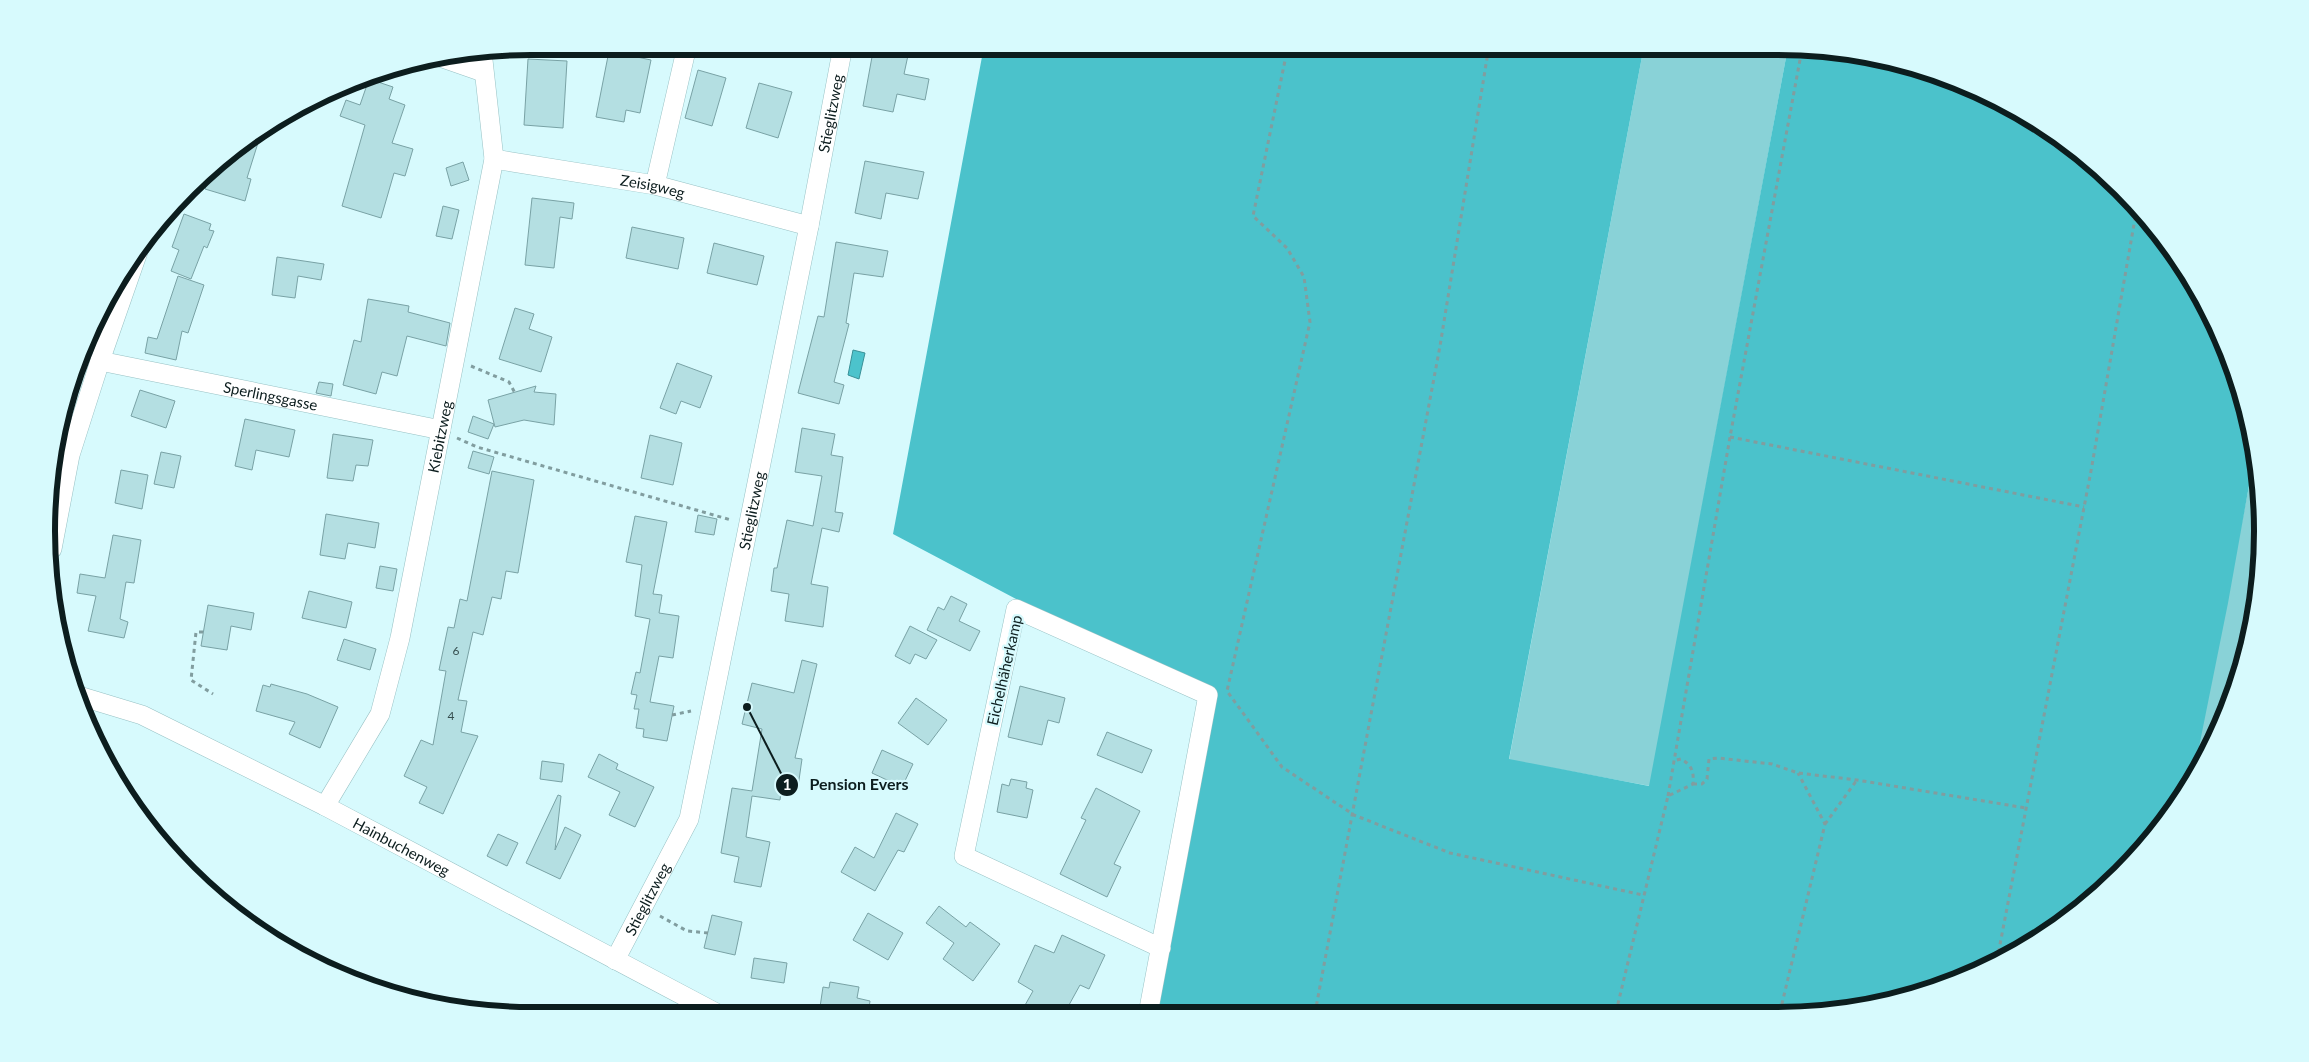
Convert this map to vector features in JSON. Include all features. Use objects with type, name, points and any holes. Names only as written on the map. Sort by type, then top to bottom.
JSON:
[{"type":"street","points":[[655,185],[685,55]]},
{"type":"street","name":"Stieglitzweg","points":[[615,960],[689,819],[809,226],[841,55]]},
{"type":"street","name":"Kiebitzweg","points":[[324,806],[380,714],[400,638],[494,159],[482,58]]},
{"type":"street","points":[[453,62],[483,72]]},
{"type":"street","name":"Zeisigweg","points":[[494,159],[655,185],[809,226]]},
{"type":"street","points":[[55,533],[70,455],[130,275]]},
{"type":"street","name":"Sperlingsgasse","points":[[100,361],[441,430]]},
{"type":"street","name":"Eichelhäherkamp","points":[[1149,1007],[1161,948],[1208,695],[1016,609],[964,856],[1161,948]]},
{"type":"street","name":"Hainbuchenweg","points":[[85,698],[142,715],[324,806],[705,1007]]},
{"type":"path","points":[[1282,55],[1285,60]]},
{"type":"path","points":[[1286,55],[1253,216],[1287,248],[1304,277],[1310,322],[1227,691],[1282,768],[1354,815],[1450,853],[1643,895]]},
{"type":"path","points":[[1316,1007],[1354,815],[1440,346],[1488,55]]},
{"type":"path","points":[[1617,1007],[1668,796],[1730,437],[1801,56]]},
{"type":"path","points":[[1998,953],[2084,507],[2135,216]]},
{"type":"path","points":[[454,360],[494,374],[509,382],[515,393]]},
{"type":"path","points":[[441,430],[477,447],[748,526]]},
{"type":"path","points":[[1730,437],[2084,507]]},
{"type":"path","points":[[203,632],[196,632],[191,680],[213,694]]},
{"type":"path","points":[[672,715],[692,710],[695,704]]},
{"type":"path","points":[[1673,761],[1681,758],[1691,767],[1693,784]]},
{"type":"path","points":[[1668,796],[1693,784],[1702,784],[1707,779],[1709,759],[1718,758],[1772,764],[1798,773],[1857,780],[2026,808]]},
{"type":"path","points":[[1798,773],[1825,824]]},
{"type":"path","points":[[1781,1007],[1825,824],[1857,780]]},
{"type":"path","points":[[643,907],[687,930],[708,933]]},
{"type":"shaded area","points":[[982,55],[1642,55],[1509,759],[1649,786],[1786,55],[1840,59],[1871,64],[1931,80],[1960,91],[1989,104],[2042,135],[2092,173],[2115,194],[2156,241],[2174,267],[2205,320],[2229,378],[2238,408],[2251,476],[2228,603],[2197,756],[2174,795],[2136,845],[2115,868],[2068,909],[2042,927],[1989,958],[1931,982],[1901,991],[1871,998],[1809,1006],[1142,1007],[1204,698],[893,534]]},
{"type":"shaded area","points":[[1642,55],[1786,55],[1650,786],[1509,760]]},
{"type":"shaded area","points":[[853,350],[865,353],[859,379],[848,375]]},
{"type":"shaded area","points":[[2251,477],[2254,531],[2253,562],[2245,624],[2229,684],[2218,713],[2196,759]]},
{"type":"building","points":[[608,55],[628,55],[651,60],[640,113],[626,110],[624,122],[596,117]]},
{"type":"building","points":[[872,55],[908,55],[904,74],[929,79],[925,100],[897,94],[893,112],[863,106]]},
{"type":"building","points":[[528,59],[567,61],[563,128],[524,125]]},
{"type":"building","points":[[698,70],[726,78],[712,126],[685,118]]},
{"type":"building","points":[[375,81],[393,87],[389,99],[405,105],[392,143],[413,149],[405,176],[394,173],[381,218],[342,206],[365,125],[340,116],[346,100],[360,105],[367,84]]},
{"type":"building","points":[[759,83],[792,92],[778,138],[746,128]]},
{"type":"building","points":[[259,141],[247,178],[251,179],[245,201],[205,189],[207,182],[217,173]]},
{"type":"building","points":[[865,161],[924,172],[918,199],[886,193],[881,219],[855,213]]},
{"type":"building","points":[[463,162],[469,180],[451,186],[446,168]]},
{"type":"building","points":[[532,198],[574,203],[572,219],[560,217],[554,268],[525,265]]},
{"type":"building","points":[[443,206],[459,210],[452,239],[436,236]]},
{"type":"building","points":[[184,214],[211,224],[209,230],[214,231],[207,248],[204,246],[191,279],[171,271],[179,250],[172,247]]},
{"type":"building","points":[[632,227],[684,238],[678,269],[626,258]]},
{"type":"building","points":[[836,242],[888,251],[883,277],[854,273],[846,323],[849,324],[834,382],[844,385],[839,404],[798,393],[818,316],[824,317]]},
{"type":"building","points":[[714,243],[764,256],[757,285],[707,273]]},
{"type":"building","points":[[277,257],[324,264],[321,280],[298,276],[295,298],[272,295]]},
{"type":"building","points":[[178,276],[204,285],[188,333],[182,331],[176,360],[145,353],[148,337],[157,339]]},
{"type":"building","points":[[368,299],[409,306],[408,312],[450,323],[446,346],[407,336],[397,376],[382,372],[376,394],[343,385],[354,340],[361,342]]},
{"type":"building","points":[[515,308],[534,314],[529,329],[552,337],[541,372],[499,359]]},
{"type":"building","points":[[677,363],[712,376],[700,408],[681,401],[676,414],[660,408]]},
{"type":"building","points":[[319,382],[333,384],[331,396],[316,393]]},
{"type":"building","points":[[536,386],[534,392],[556,394],[554,425],[524,420],[495,427],[488,400]]},
{"type":"building","points":[[140,390],[175,401],[166,428],[131,416]]},
{"type":"building","points":[[473,416],[494,424],[488,439],[468,432]]},
{"type":"building","points":[[245,419],[295,430],[289,457],[256,450],[252,470],[235,466]]},
{"type":"building","points":[[802,428],[835,434],[831,455],[843,457],[835,512],[843,513],[839,532],[822,528],[811,584],[828,587],[823,627],[785,621],[789,594],[771,591],[774,568],[777,568],[787,520],[813,526],[822,476],[795,472]]},
{"type":"building","points":[[333,434],[373,440],[368,466],[356,465],[353,481],[327,478]]},
{"type":"building","points":[[650,435],[682,443],[673,485],[641,478]]},
{"type":"building","points":[[473,451],[494,457],[489,474],[468,468]]},
{"type":"building","points":[[161,452],[181,456],[174,488],[154,484]]},
{"type":"building","points":[[121,470],[148,475],[142,509],[115,503]]},
{"type":"building","points":[[492,471],[534,480],[518,573],[506,571],[501,599],[492,597],[483,635],[473,632],[458,700],[467,701],[461,732],[478,736],[443,814],[419,803],[427,787],[404,776],[421,740],[433,745],[446,671],[439,670],[448,627],[454,628],[460,599],[467,601]]},
{"type":"building","points":[[326,514],[379,523],[375,548],[348,543],[345,559],[320,555]]},
{"type":"building","points":[[698,515],[717,519],[714,535],[695,532]]},
{"type":"building","points":[[635,516],[667,522],[653,594],[662,595],[659,613],[679,616],[673,658],[659,656],[650,702],[674,706],[667,741],[643,737],[644,729],[636,728],[639,709],[634,709],[637,695],[631,694],[636,672],[640,673],[650,619],[635,616],[642,565],[626,562]]},
{"type":"building","points":[[113,535],[141,540],[134,583],[126,582],[120,619],[128,622],[124,638],[88,631],[96,596],[77,593],[80,574],[105,578]]},
{"type":"building","points":[[380,566],[397,569],[393,591],[376,588]]},
{"type":"building","points":[[309,591],[352,602],[346,628],[302,618]]},
{"type":"building","points":[[951,596],[967,604],[959,621],[980,631],[970,651],[927,630],[938,607],[944,610]]},
{"type":"building","points":[[208,605],[254,613],[251,630],[231,626],[227,650],[201,646]]},
{"type":"building","points":[[910,626],[937,640],[926,659],[915,654],[910,664],[895,656]]},
{"type":"building","points":[[344,639],[376,649],[370,670],[337,660]]},
{"type":"building","points":[[802,660],[817,664],[795,758],[802,759],[798,787],[782,784],[780,800],[752,796],[746,837],[770,842],[761,887],[734,882],[739,857],[721,853],[732,788],[752,791],[762,729],[742,724],[752,683],[794,693]]},
{"type":"building","points":[[271,684],[307,694],[338,707],[320,748],[289,734],[295,722],[256,711],[263,685],[270,687]]},
{"type":"building","points":[[1020,686],[1065,698],[1059,723],[1048,720],[1042,745],[1008,737]]},
{"type":"building","points":[[916,698],[947,720],[928,745],[898,723]]},
{"type":"building","points":[[1107,732],[1152,750],[1142,773],[1097,755]]},
{"type":"building","points":[[882,750],[913,764],[902,787],[872,773]]},
{"type":"building","points":[[599,754],[618,764],[616,769],[654,787],[635,827],[609,815],[620,792],[588,777]]},
{"type":"building","points":[[542,761],[564,764],[562,782],[540,779]]},
{"type":"building","points":[[1011,779],[1027,782],[1026,788],[1033,790],[1027,818],[997,812],[1002,784],[1009,786]]},
{"type":"building","points":[[1096,788],[1140,811],[1114,864],[1121,867],[1107,897],[1060,874],[1086,820],[1081,818]]},
{"type":"building","points":[[558,795],[561,796],[555,850],[565,827],[581,835],[560,879],[526,863]]},
{"type":"building","points":[[896,813],[918,824],[904,852],[898,850],[875,891],[841,872],[855,847],[874,858]]},
{"type":"building","points":[[498,834],[518,843],[507,866],[487,856]]},
{"type":"building","points":[[939,906],[966,927],[970,922],[1000,944],[973,981],[943,959],[954,943],[926,923]]},
{"type":"building","points":[[868,913],[903,933],[888,960],[853,940]]},
{"type":"building","points":[[712,915],[742,922],[735,955],[704,948]]},
{"type":"building","points":[[1062,935],[1105,955],[1089,989],[1080,985],[1068,1007],[1024,1007],[1033,991],[1018,982],[1035,945],[1054,953]]},
{"type":"building","points":[[754,958],[787,963],[784,983],[751,978]]},
{"type":"building","points":[[830,982],[859,987],[857,998],[870,1001],[869,1007],[820,1007],[823,987],[829,988]]},
{"type":"place","name":"Pension Evers","points":[[747,707]]}]
